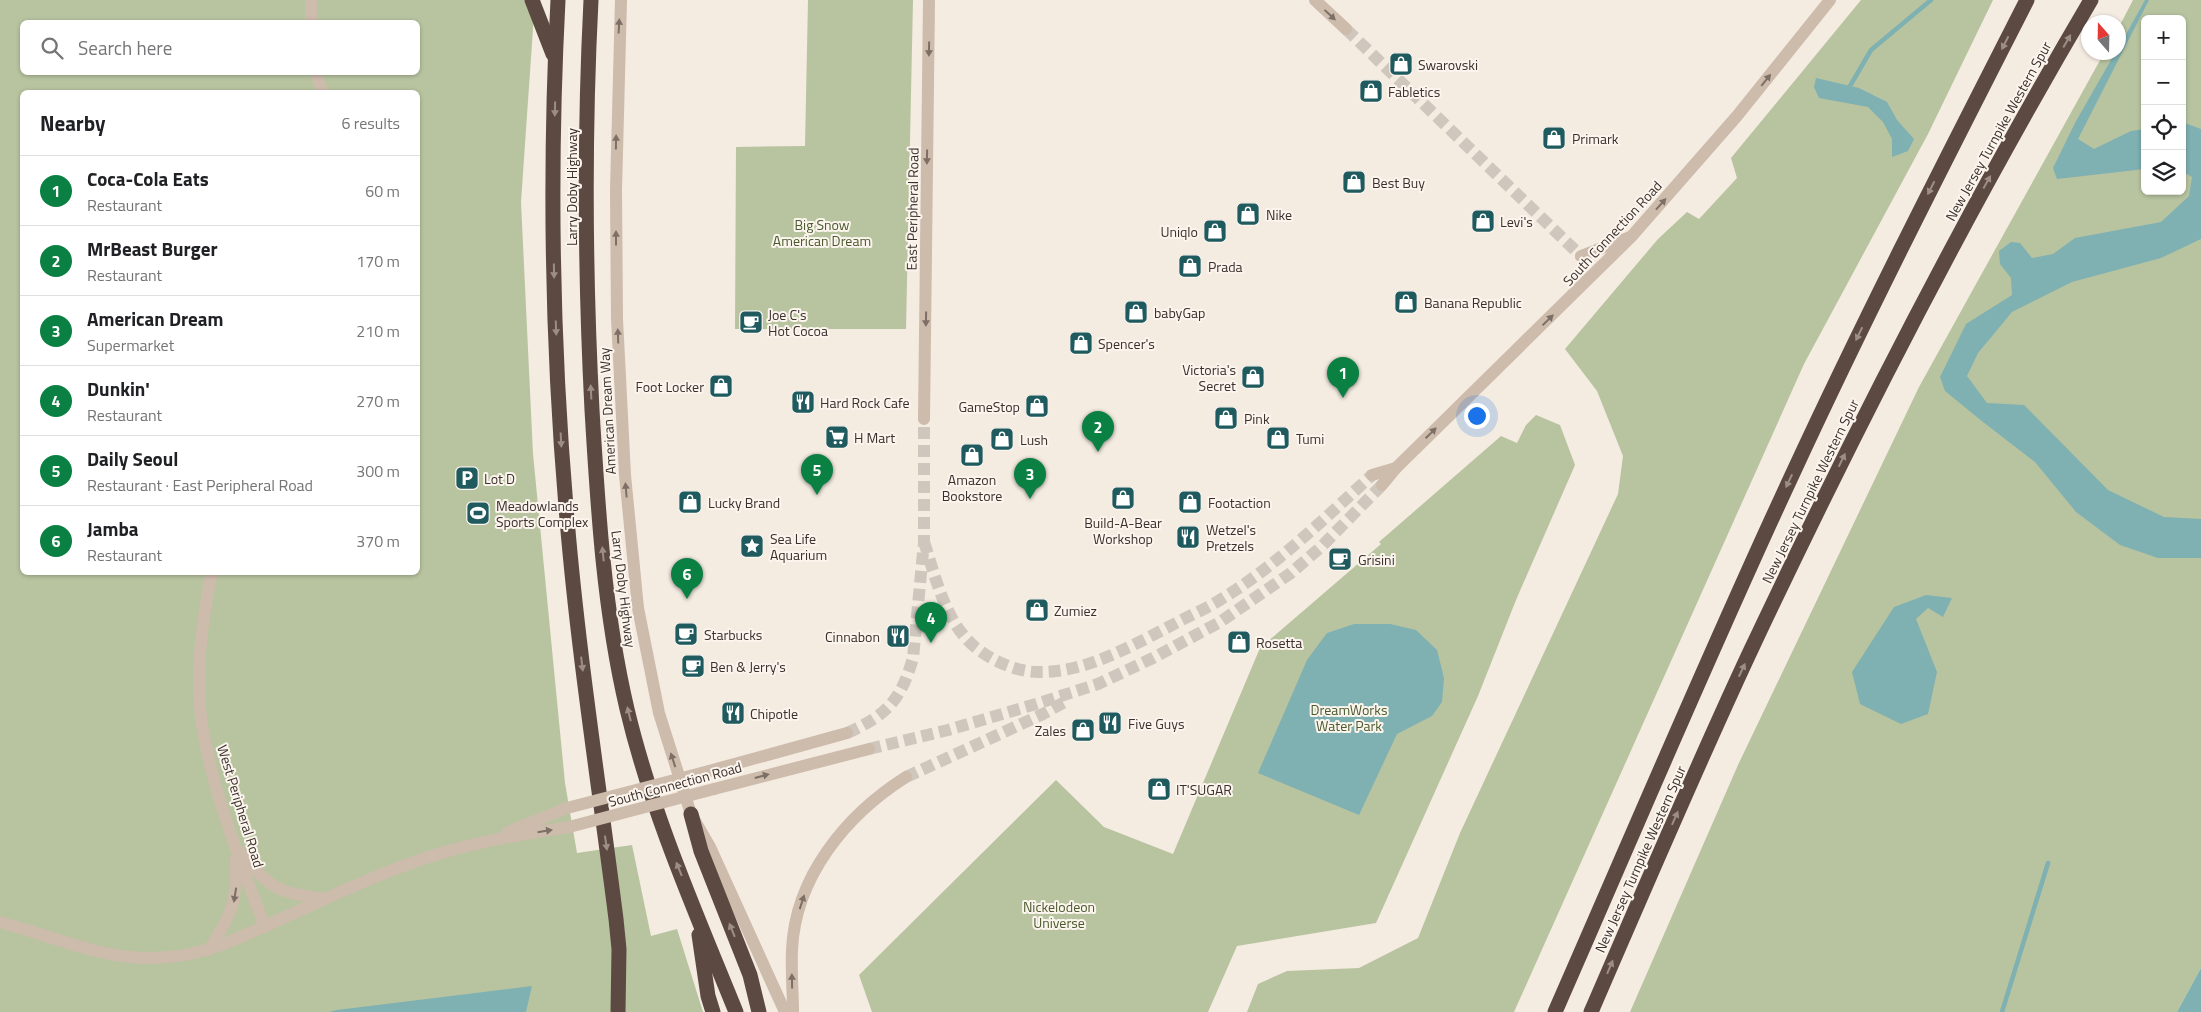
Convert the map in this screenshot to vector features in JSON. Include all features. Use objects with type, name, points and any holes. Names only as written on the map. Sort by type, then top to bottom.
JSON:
[{"type":"highway","points":[[532,0],[556,60]]},
{"type":"highway","name":"Larry Doby Highway","points":[[558,0],[554,272],[562,465],[580,646],[618,934],[617,1008]]},
{"type":"highway","name":"Larry Doby Highway","points":[[591,0],[586,150],[587,284],[595,463],[608,605],[622,685],[642,763],[664,830],[736,1012]]},
{"type":"highway","name":"New Jersey Turnpike Western Spur","points":[[1555,1012],[1715,644],[1792,475],[1895,259],[2027,0]]},
{"type":"highway","name":"New Jersey Turnpike Western Spur","points":[[1591,1012],[1724,709],[1836,473],[1927,293],[2033,100],[2091,0]]},
{"type":"highway","points":[[691,814],[701,851],[750,975],[759,1012]]},
{"type":"highway","points":[[697,914],[708,996],[713,1012]]},
{"type":"street","points":[[311,0],[311,20]]},
{"type":"street","name":"American Dream Way","points":[[621,0],[617,118],[616,286],[619,369],[631,545],[638,608],[647,660],[666,740],[691,814],[710,847],[785,1012]]},
{"type":"street","name":"East Peripheral Road","points":[[924,419],[929,0]]},
{"type":"street","points":[[1315,0],[1346,29]]},
{"type":"street","name":"South Connection Road","points":[[1382,485],[1396,468],[1631,237],[1737,116],[1830,0]]},
{"type":"street","points":[[317,75],[321,90]]},
{"type":"street","points":[[1581,256],[1631,237]]},
{"type":"street","name":"South Connection Road","points":[[1372,475],[1396,468]]},
{"type":"street","name":"West Peripheral Road","points":[[211,575],[201,633],[200,689],[203,730],[216,786],[265,927]]},
{"type":"street","name":"South Connection Road","points":[[0,922],[93,951],[126,958],[163,959],[209,950],[408,864],[487,840],[567,808],[847,733]]},
{"type":"street","name":"South Connection Road","points":[[487,840],[569,827],[868,749]]},
{"type":"street","points":[[793,1012],[794,938],[800,906],[812,876],[829,848],[849,823],[875,798],[906,777]]},
{"type":"street","points":[[236,846],[266,881],[273,886],[292,894],[326,899]]},
{"type":"street","points":[[209,950],[229,916],[235,899],[236,846]]},
{"type":"green space","name":"Meadowlands Sports Complex","points":[[0,0],[535,0],[521,202],[533,454],[565,783],[577,853],[632,845],[651,936],[677,929],[703,1012],[0,1012]]},
{"type":"green space","name":"Big Snow American Dream","points":[[808,0],[913,0],[906,329],[735,329],[736,147],[805,146]]},
{"type":"green space","points":[[1861,0],[1993,0],[1928,134],[1804,364],[1514,1012],[1247,1012],[1258,984],[1287,971],[1359,968],[1418,938],[1460,833],[1618,494],[1623,456],[1597,391],[1565,349],[1658,239],[1687,212],[1699,219],[1737,178],[1731,158]]},
{"type":"green space","points":[[2133,0],[2201,0],[2201,968],[2177,1012],[1630,1012],[1738,765],[1919,387],[2100,60],[2126,60],[2125,15]]},
{"type":"green space","name":"DreamWorks Water Park","points":[[1536,415],[1560,425],[1575,465],[1516,600],[1478,696],[1376,923],[1237,946],[1208,1012],[872,1012],[859,975],[1056,780],[1104,827],[1173,854],[1260,648],[1381,544],[1379,542],[1501,436],[1517,443],[1526,425]]},
{"type":"water","points":[[2145,0],[2149,0],[2126,45],[2126,34]]},
{"type":"water","points":[[2111,60],[2118,60],[2078,139],[2094,149],[2131,131],[2141,130],[2141,169],[2057,179],[2053,168],[2075,123]]},
{"type":"water","points":[[1816,78],[1859,88],[1887,102],[1897,120],[1914,139],[1908,151],[1892,157],[1892,139],[1883,122],[1868,107],[1819,98],[1814,87]]},
{"type":"water","points":[[2186,123],[2201,129],[2201,239],[2161,258],[2072,282],[2012,312],[1978,353],[1967,376],[1987,403],[2024,405],[2108,490],[2164,517],[2201,519],[2201,558],[2158,558],[2120,545],[2076,512],[2035,462],[1945,391],[1940,377],[1966,324],[2012,295],[2011,278],[2000,264],[1999,251],[2011,242],[2020,243],[2032,258],[2053,254],[2075,238],[2161,222],[2189,196],[2192,177],[2186,173]]},
{"type":"water","points":[[1926,595],[1952,598],[1943,617],[1928,608],[1916,619],[1937,672],[1928,714],[1901,724],[1860,704],[1852,672],[1894,607]]},
{"type":"water","points":[[1354,624],[1390,624],[1416,630],[1437,650],[1444,678],[1442,702],[1432,716],[1397,734],[1359,815],[1258,773],[1307,660],[1327,633]]},
{"type":"water","points":[[2201,968],[2201,1012],[2177,1012]]},
{"type":"water","points":[[532,986],[526,1012],[329,1012],[337,1010]]},
{"type":"waterway","points":[[1850,90],[1850,86],[1871,50],[1931,0]]},
{"type":"waterway","points":[[2002,1012],[2048,863]]},
{"type":"tunnel","points":[[1346,29],[1581,256]]},
{"type":"tunnel","points":[[847,733],[872,720],[890,704],[903,685],[913,658],[924,542],[924,419]]},
{"type":"tunnel","points":[[924,542],[949,612],[956,625],[975,647],[989,657],[1015,668],[1033,672],[1059,671],[1094,662],[1111,655],[1217,602],[1281,556],[1372,475]]},
{"type":"tunnel","points":[[869,749],[948,730],[1036,704],[1098,684],[1153,658],[1220,622],[1291,573],[1322,546],[1382,485]]},
{"type":"tunnel","points":[[906,777],[1041,715],[1068,700]]},
{"type":"place","name":"Swarovski","points":[[1401,64]]},
{"type":"place","name":"Fabletics","points":[[1371,91]]},
{"type":"place","name":"Primark","points":[[1554,138]]},
{"type":"place","name":"Best Buy","points":[[1354,182]]},
{"type":"place","name":"Nike","points":[[1248,214]]},
{"type":"place","name":"Levi's","points":[[1483,221]]},
{"type":"place","name":"Uniqlo","points":[[1215,231]]},
{"type":"place","name":"Prada","points":[[1190,266]]},
{"type":"place","name":"Banana Republic","points":[[1406,302]]},
{"type":"place","name":"babyGap","points":[[1136,312]]},
{"type":"place","name":"Joe C's Hot Cocoa","points":[[751,322]]},
{"type":"place","name":"Spencer's","points":[[1081,343]]},
{"type":"place","name":"Victoria's Secret","points":[[1253,377]]},
{"type":"place","name":"Foot Locker","points":[[721,386]]},
{"type":"place","name":"Coca-Cola Eats","points":[[1343,398]]},
{"type":"place","name":"Hard Rock Cafe","points":[[803,402]]},
{"type":"place","name":"GameStop","points":[[1037,406]]},
{"type":"place","name":"Pink","points":[[1226,418]]},
{"type":"place","name":"H Mart","points":[[837,437]]},
{"type":"place","name":"Tumi","points":[[1278,438]]},
{"type":"place","name":"Lush","points":[[1002,439]]},
{"type":"place","name":"MrBeast Burger","points":[[1098,452]]},
{"type":"place","name":"Amazon Bookstore","points":[[972,455]]},
{"type":"place","name":"Lot D","points":[[467,478]]},
{"type":"place","name":"Daily Seoul","points":[[817,495]]},
{"type":"place","name":"Build-A-Bear Workshop","points":[[1123,498]]},
{"type":"place","name":"American Dream","points":[[1030,499]]},
{"type":"place","name":"Lucky Brand","points":[[690,502]]},
{"type":"place","name":"Footaction","points":[[1190,502]]},
{"type":"place","name":"Meadowlands Sports Complex","points":[[478,513]]},
{"type":"place","name":"Wetzel's Pretzels","points":[[1188,537]]},
{"type":"place","name":"Sea Life Aquarium","points":[[752,546]]},
{"type":"place","name":"Grisini","points":[[1340,559]]},
{"type":"place","name":"Jamba","points":[[687,599]]},
{"type":"place","name":"Zumiez","points":[[1037,610]]},
{"type":"place","name":"Starbucks","points":[[686,634]]},
{"type":"place","name":"Cinnabon","points":[[898,636]]},
{"type":"place","name":"Rosetta","points":[[1239,642]]},
{"type":"place","name":"Dunkin'","points":[[931,643]]},
{"type":"place","name":"Ben & Jerry's","points":[[693,666]]},
{"type":"place","name":"Chipotle","points":[[733,713]]},
{"type":"place","name":"Five Guys","points":[[1110,723]]},
{"type":"place","name":"Zales","points":[[1083,730]]},
{"type":"place","name":"IT'SUGAR","points":[[1159,789]]},
{"type":"park label","name":"Nickelodeon Universe","points":[[1059,914]]}]
